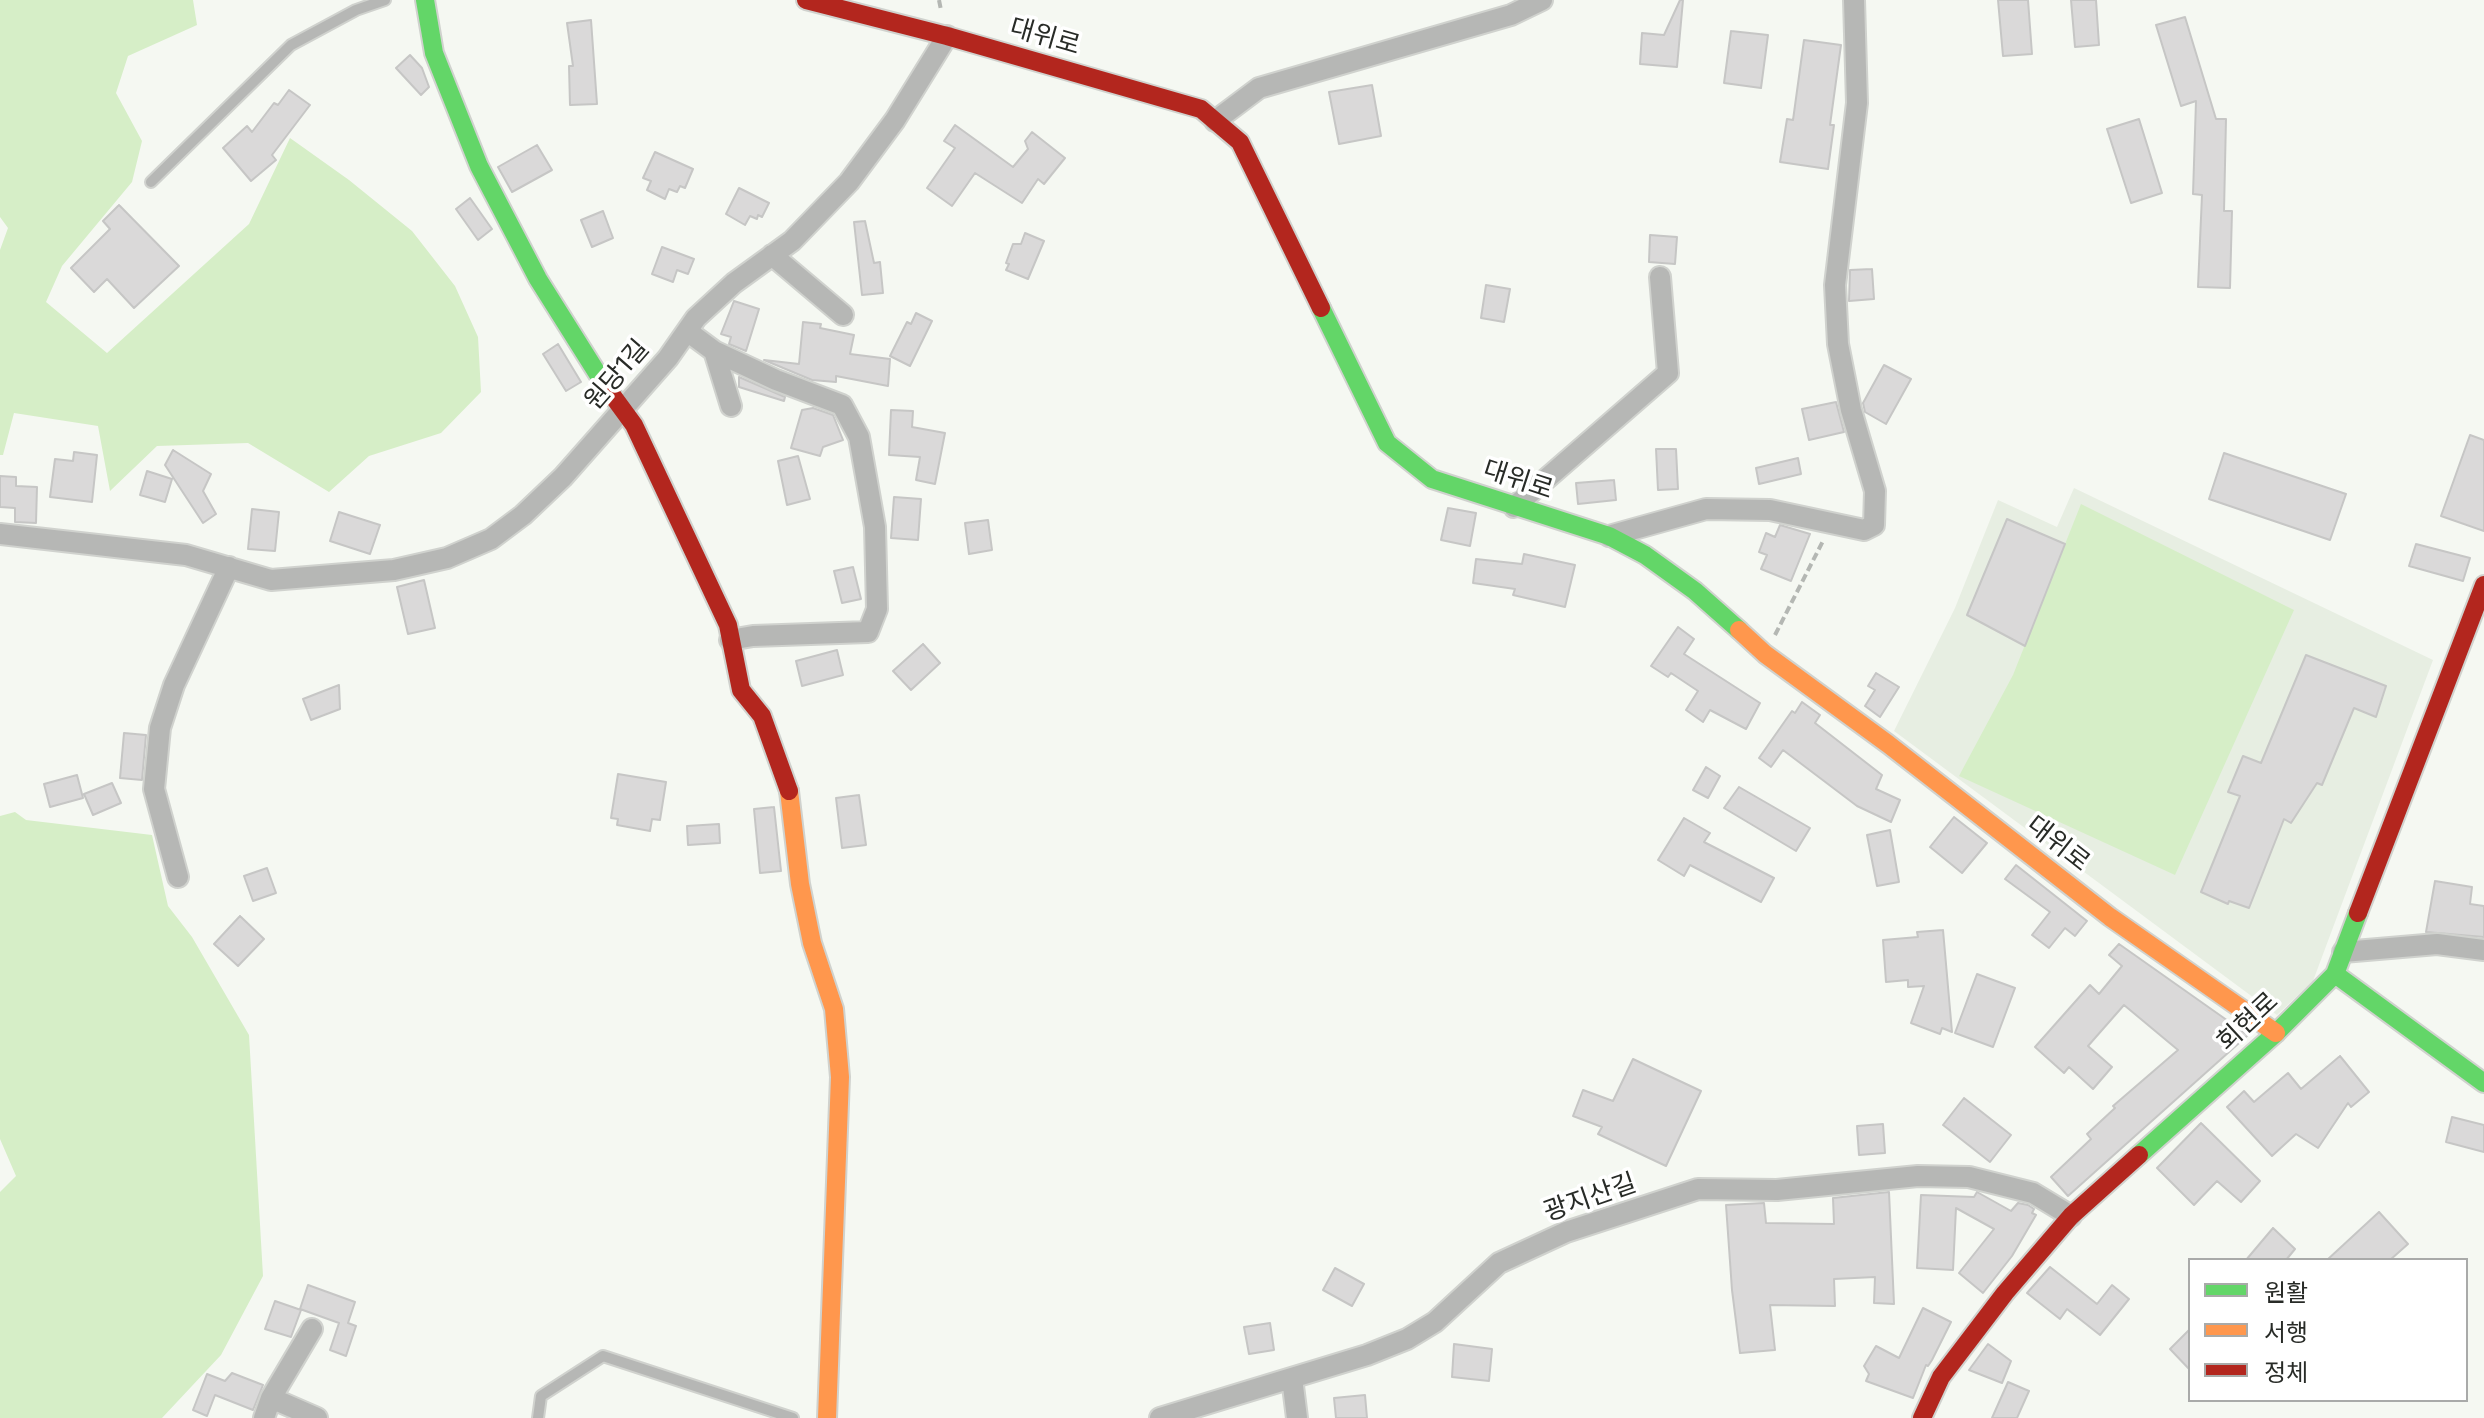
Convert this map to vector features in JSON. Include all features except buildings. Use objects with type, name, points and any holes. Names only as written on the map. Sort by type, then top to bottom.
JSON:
[{"type":"street","points":[[425,0],[434,53],[479,166],[538,279],[594,371],[641,440],[728,625],[741,690],[762,716],[788,784],[800,884],[812,943],[834,1009],[840,1077],[827,1418]]},
{"type":"street","name":"대위로","points":[[806,0],[947,36],[1201,109],[1240,142],[1387,443],[1432,479],[1609,536],[1645,555],[1695,591],[1765,654],[1888,744],[2110,917],[2276,1033]]},
{"type":"street","points":[[1215,121],[1259,88],[1511,15],[1542,0]]},
{"type":"street","points":[[1609,536],[1706,509],[1770,510],[1864,530],[1874,525],[1875,491],[1851,410],[1838,344],[1835,285],[1857,103],[1854,0]]},
{"type":"street","name":"원당1길","points":[[0,534],[186,555],[271,580],[394,570],[447,558],[491,539],[523,515],[563,477],[668,358],[696,318],[734,283],[792,241],[849,182],[895,120],[947,36]]},
{"type":"street","points":[[772,255],[843,315]]},
{"type":"street","points":[[1514,507],[1668,373],[1660,277]]},
{"type":"street","points":[[687,331],[714,351],[776,380],[842,405],[859,437],[875,527],[877,609],[868,632],[753,636],[730,640]]},
{"type":"street","points":[[714,351],[731,406]]},
{"type":"street","points":[[178,877],[154,789],[160,728],[174,685],[229,567]]},
{"type":"street","name":"회현로","points":[[1922,1418],[1941,1377],[2005,1293],[2071,1216],[2276,1033],[2335,974],[2484,585]]},
{"type":"street","points":[[2343,952],[2437,944],[2484,950]]},
{"type":"street","points":[[2335,974],[2484,1083]]},
{"type":"street","name":"광지산길","points":[[1160,1418],[1367,1355],[1407,1339],[1435,1322],[1499,1263],[1566,1232],[1698,1189],[1777,1190],[1918,1176],[1969,1177],[2033,1193],[2071,1216]]},
{"type":"street","points":[[264,1418],[271,1398],[312,1329]]},
{"type":"street","points":[[1292,1378],[1297,1418]]},
{"type":"street","points":[[271,1398],[317,1418]]},
{"type":"lane","points":[[151,182],[291,45],[356,10],[385,0]]},
{"type":"lane","points":[[538,1418],[541,1396],[603,1356],[793,1418]]},
{"type":"path","points":[[1765,654],[1833,523]]},
{"type":"shaded area","points":[[2074,488],[2433,660],[2313,981],[2277,1015],[1894,731],[1955,608],[1998,500],[2057,527]]},
{"type":"green space","points":[[0,0],[193,0],[197,25],[128,56],[116,93],[142,141],[132,182],[62,266],[46,302],[107,353],[249,224],[290,138],[412,231],[455,286],[478,337],[481,392],[441,433],[369,456],[329,492],[248,443],[157,446],[110,491],[98,426],[14,413],[3,455],[0,455],[0,250],[8,228],[0,217]]},
{"type":"green space","points":[[2081,504],[2294,610],[2175,875],[1959,776],[2013,675]]},
{"type":"green space","points":[[15,812],[26,820],[152,835],[168,906],[192,937],[249,1035],[263,1276],[221,1355],[162,1418],[0,1418],[0,1192],[16,1176],[0,1139],[0,816]]},
{"type":"traffic: fast","points":[[425,0],[434,53],[479,166],[538,279],[604,384]]},
{"type":"traffic: fast","points":[[1321,308],[1387,443],[1432,479],[1609,536],[1645,555],[1695,591],[1739,630]]},
{"type":"traffic: fast","points":[[2139,1155],[2276,1033],[2335,974],[2358,913]]},
{"type":"traffic: fast","points":[[2335,974],[2484,1083]]},
{"type":"traffic: slow","points":[[1739,630],[1765,654],[1888,744],[2110,917],[2276,1033]]},
{"type":"traffic: slow","points":[[789,791],[800,884],[812,943],[834,1009],[840,1077],[827,1418]]},
{"type":"traffic: jam","points":[[806,0],[947,36],[1201,109],[1240,142],[1321,308]]},
{"type":"traffic: jam","points":[[604,384],[634,425],[728,625],[741,690],[762,716],[789,791]]},
{"type":"traffic: jam","points":[[2358,913],[2484,585]]},
{"type":"traffic: jam","points":[[1922,1418],[1941,1377],[2005,1293],[2071,1216],[2139,1155]]}]
